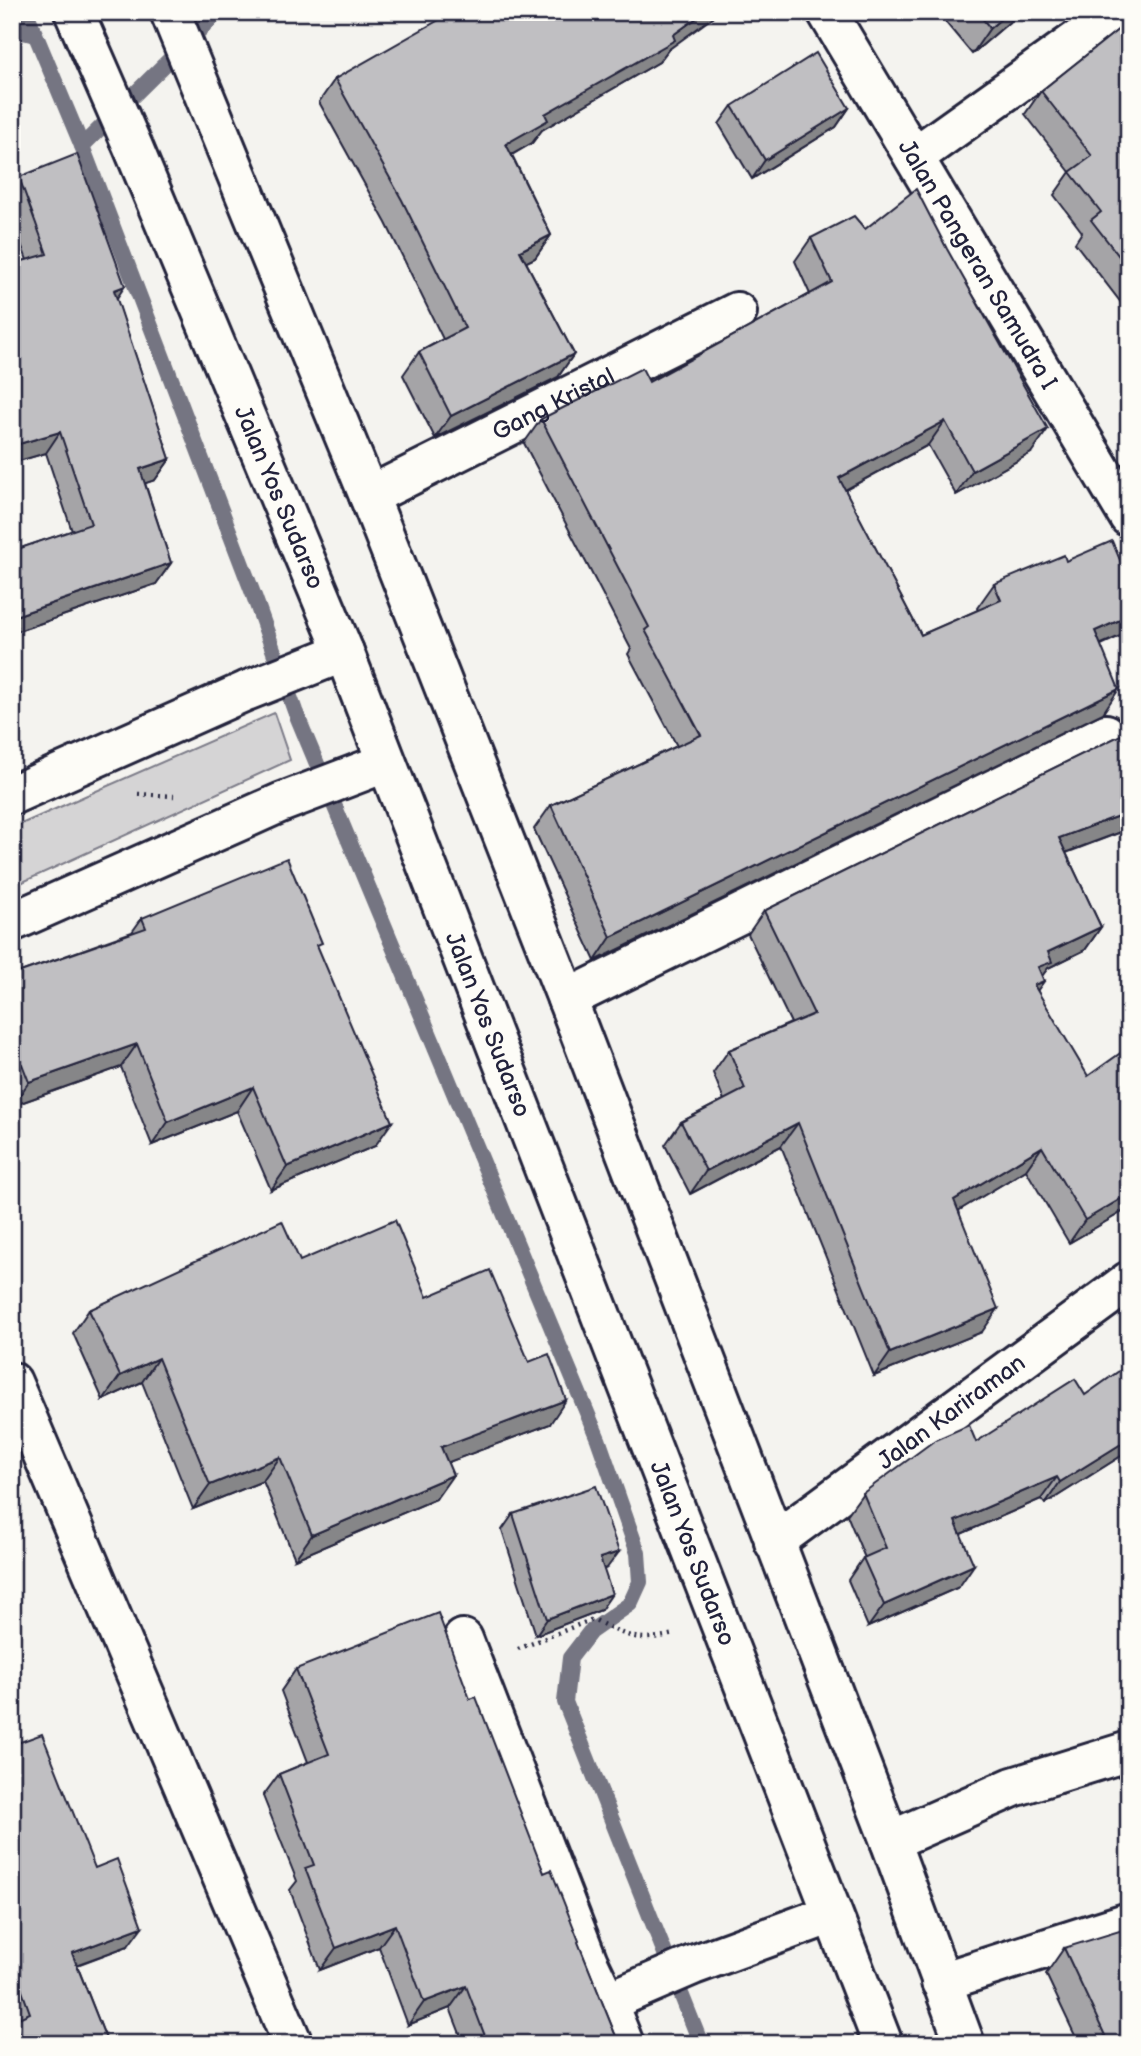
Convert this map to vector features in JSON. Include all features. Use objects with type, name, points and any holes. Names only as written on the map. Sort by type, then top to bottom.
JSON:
[{"type":"street","name":"Jalan Yos Sudarso","points":[[74,12],[344,652],[883,2044]]},
{"type":"street","name":"Jalan Pangeran Samudra I","points":[[827,12],[1129,517]]},
{"type":"street","points":[[914,157],[1117,12]]},
{"type":"street","points":[[172,18],[369,496],[567,999],[890,1841],[964,2044]]},
{"type":"street","name":"Gang Kristal","points":[[369,496],[737,312]]},
{"type":"street","points":[[12,795],[246,691],[344,652]]},
{"type":"street","points":[[567,999],[1106,734]]},
{"type":"street","points":[[12,922],[279,803],[385,762]]},
{"type":"street","name":"Jalan Kariraman","points":[[774,1542],[1129,1281]]},
{"type":"street","points":[[12,1382],[293,2044]]},
{"type":"street","points":[[468,1653],[588,1962],[624,2044]]},
{"type":"street","points":[[890,1841],[1013,1787],[1129,1751]]},
{"type":"street","points":[[607,2001],[693,1965],[832,1914]]},
{"type":"street","points":[[941,1982],[1129,1922]]},
{"type":"path","points":[[468,1653],[593,1619],[625,1636]]},
{"type":"shaded area","points":[[274,713],[290,760],[12,887],[12,828]]},
{"type":"building","points":[[453,12],[705,12],[673,35],[675,40],[545,114],[548,120],[506,144],[551,235],[520,251],[574,354],[451,416],[419,352],[465,328],[402,200],[335,79]]},
{"type":"building","points":[[977,12],[1009,12],[990,28]]},
{"type":"building","points":[[1129,21],[1129,269],[1091,220],[1101,212],[1070,172],[1092,156],[1041,91]]},
{"type":"building","points":[[816,53],[849,108],[765,160],[732,106]]},
{"type":"building","points":[[77,154],[125,286],[114,290],[170,459],[140,469],[171,563],[12,617],[12,551],[91,524],[60,432],[12,446],[12,264],[47,254],[19,177]]},
{"type":"building","points":[[916,189],[1048,429],[972,471],[945,421],[839,478],[921,635],[1001,600],[994,584],[1064,555],[1066,561],[1112,541],[1129,581],[1129,616],[1095,631],[1119,689],[611,937],[551,805],[701,735],[645,630],[649,627],[541,419],[642,368],[649,382],[832,282],[811,238],[854,216],[865,229]]},
{"type":"building","points":[[1129,731],[1129,812],[1059,838],[1101,927],[1048,952],[1052,962],[1038,967],[1044,981],[1034,985],[1088,1076],[1129,1047],[1129,1194],[1085,1220],[1042,1147],[954,1200],[998,1309],[890,1353],[798,1123],[706,1171],[681,1122],[745,1089],[729,1050],[814,1014],[764,911]]},
{"type":"building","points":[[287,858],[322,943],[317,945],[392,1122],[287,1167],[253,1087],[168,1122],[137,1044],[29,1082],[22,1064],[12,1068],[12,975],[146,928],[142,918]]},
{"type":"building","points":[[395,1220],[427,1297],[490,1270],[529,1362],[549,1354],[566,1400],[441,1447],[453,1475],[312,1535],[280,1457],[210,1485],[158,1358],[120,1376],[89,1310],[282,1221],[300,1261]]},
{"type":"building","points":[[1129,1364],[1129,1439],[1060,1482],[1057,1477],[955,1521],[974,1565],[884,1605],[863,1558],[886,1548],[863,1493],[935,1440],[969,1425],[976,1442],[1075,1379],[1085,1395]]},
{"type":"building","points":[[596,1486],[619,1552],[600,1558],[612,1594],[547,1619],[513,1514]]},
{"type":"building","points":[[438,1613],[470,1699],[476,1697],[544,1873],[551,1870],[619,2044],[488,2044],[466,1986],[424,2002],[395,1925],[336,1948],[305,1868],[314,1865],[279,1774],[329,1754],[296,1669]]},
{"type":"building","points":[[42,1734],[95,1868],[117,1859],[142,1927],[72,1953],[108,2044],[23,2044],[14,2020],[30,2013],[12,1963],[12,1745]]},
{"type":"building","points":[[1129,1928],[1129,2044],[1109,2044],[1064,1948]]},
{"type":"waterway","points":[[26,12],[82,146],[254,596],[295,711],[598,1439],[638,1553],[640,1582],[630,1604],[590,1632],[570,1658],[565,1702],[701,2044]]},
{"type":"waterway","points":[[82,146],[218,12]]},
{"type":"waterway","points":[[12,29],[35,35]]}]
